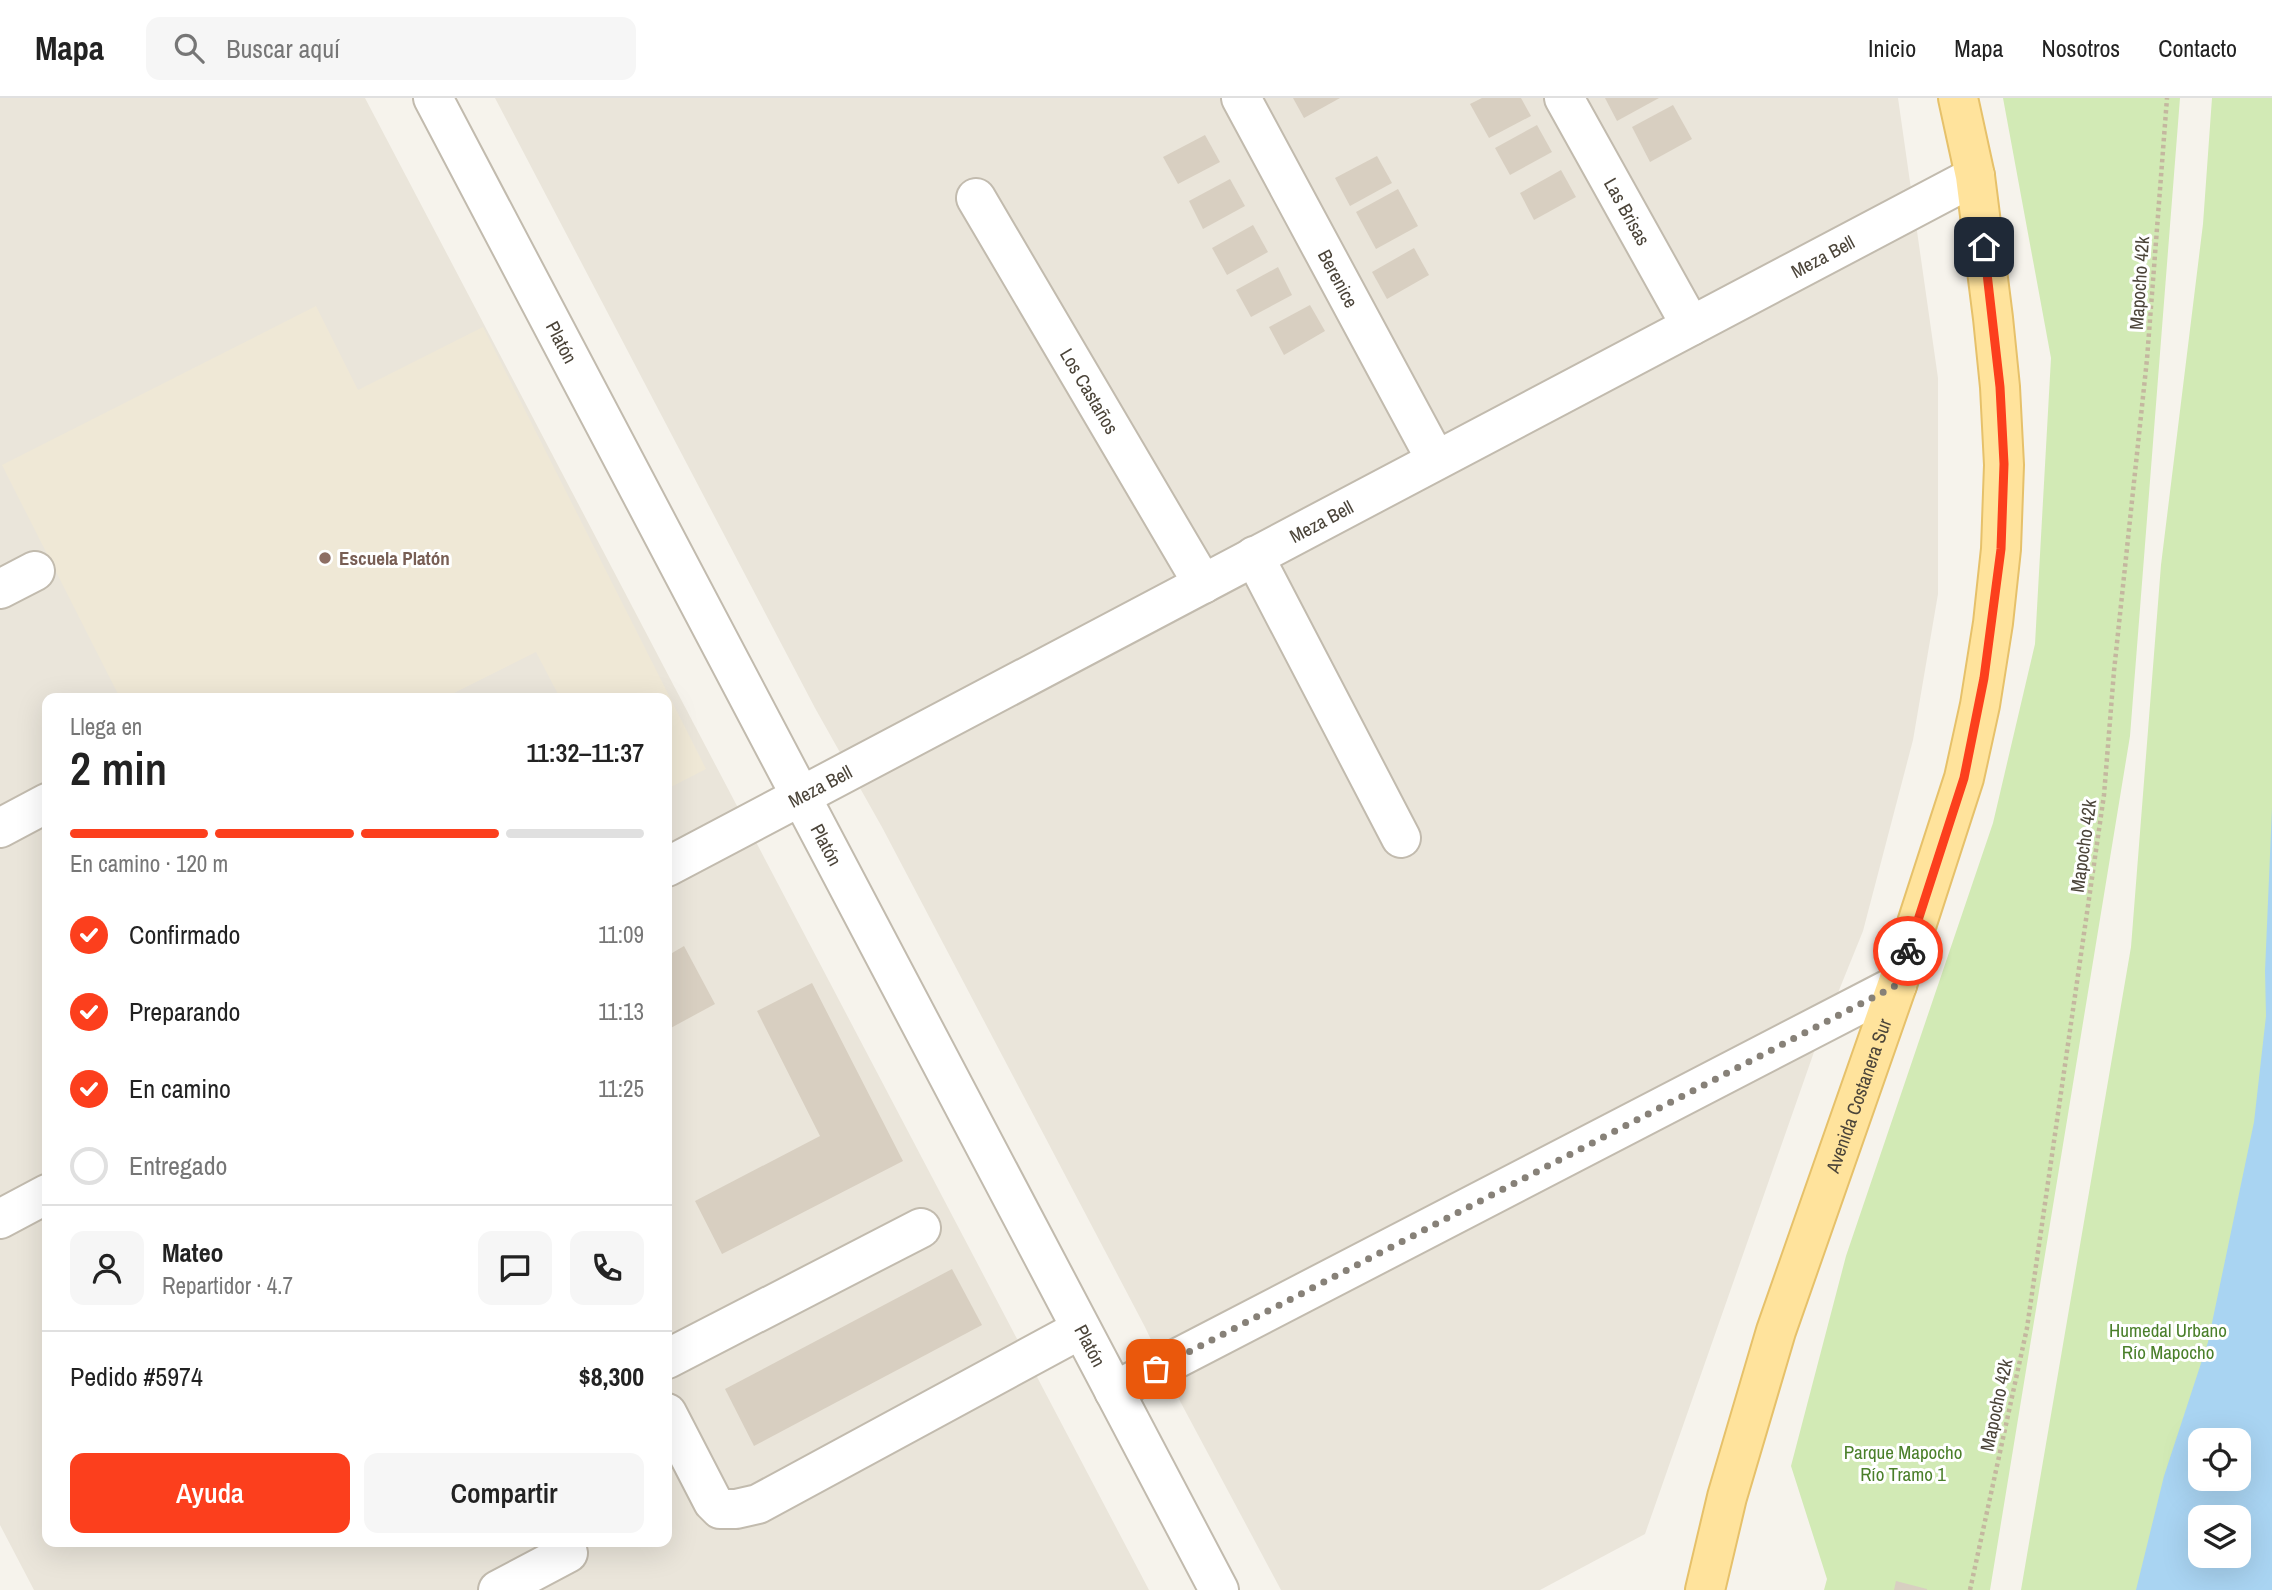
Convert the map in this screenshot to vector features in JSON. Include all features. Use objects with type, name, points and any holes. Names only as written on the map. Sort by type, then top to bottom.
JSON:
[{"type":"main road","name":"Avenida Costanera Sur","points":[[1705,1590],[1727,1497],[1776,1332],[1897,985],[1964,778],[1984,678],[2001,549],[2004,464],[2000,387],[1975,176],[1958,98]]},
{"type":"street","name":"Platón","points":[[433,98],[1219,1590]]},
{"type":"street","name":"Berenice","points":[[1241,98],[1436,460]]},
{"type":"street","name":"Las Brisas","points":[[1564,98],[1691,326]]},
{"type":"street","name":"Meza Bell","points":[[672,864],[1975,176]]},
{"type":"street","name":"Los Castaños","points":[[976,198],[1203,584]]},
{"type":"street","points":[[1254,556],[1401,838]]},
{"type":"street","points":[[0,589],[35,571]]},
{"type":"street","points":[[0,828],[42,806]]},
{"type":"street","points":[[1114,1391],[1897,985]]},
{"type":"street","points":[[0,1219],[42,1197]]},
{"type":"street","points":[[672,1356],[921,1227]]},
{"type":"street","points":[[672,1423],[713,1502],[720,1509],[758,1504],[1081,1329]]},
{"type":"street","points":[[498,1590],[568,1553]]},
{"type":"path","name":"Mapocho 42k","points":[[1970,1590],[2027,1328],[2104,795],[2114,671],[2147,359],[2166,98]]},
{"type":"shaded area","points":[[0,98],[365,98],[1149,1590],[34,1590],[0,1525]]},
{"type":"shaded area","points":[[495,98],[1898,98],[1938,378],[1938,594],[1913,740],[1863,931],[1814,1052],[1645,1534],[1540,1590],[1281,1590],[883,829],[815,708]]},
{"type":"shaded area","name":"Escuela Platón","points":[[316,306],[358,390],[483,327],[668,693],[557,693],[536,652],[454,693],[117,693],[2,465]]},
{"type":"shaded area","name":"Escuela Platón","points":[[672,702],[706,769],[672,786]]},
{"type":"green space","name":"Parque Mapocho Río Tramo 1","points":[[2003,98],[2180,98],[2130,736],[1990,1590],[1824,1590],[1827,1579],[1791,1466],[1846,1256],[1993,823],[2035,644],[2051,358]]},
{"type":"green space","name":"Humedal Urbano Río Mapocho","points":[[2212,98],[2272,98],[2272,1590],[2021,1590],[2131,947],[2161,565],[2203,224]]},
{"type":"water","points":[[2272,808],[2272,1590],[2136,1590],[2164,1476],[2208,1342],[2254,1122],[2266,1016],[2265,971]]},
{"type":"building","points":[[1293,98],[1340,98],[1304,118]]},
{"type":"building","points":[[1482,98],[1521,98],[1531,116],[1489,138],[1470,104]]},
{"type":"building","points":[[1605,98],[1659,98],[1617,121]]},
{"type":"building","points":[[1673,105],[1692,139],[1650,162],[1632,127]]},
{"type":"building","points":[[1537,125],[1552,152],[1510,175],[1495,148]]},
{"type":"building","points":[[1205,135],[1220,162],[1178,184],[1163,157]]},
{"type":"building","points":[[1377,156],[1392,183],[1350,206],[1335,178]]},
{"type":"building","points":[[1561,170],[1576,197],[1534,220],[1520,193]]},
{"type":"building","points":[[1230,179],[1245,206],[1203,229],[1189,201]]},
{"type":"building","points":[[1398,189],[1418,226],[1376,249],[1356,212]]},
{"type":"building","points":[[1253,225],[1268,252],[1227,275],[1212,248]]},
{"type":"building","points":[[1414,248],[1429,275],[1387,299],[1372,272]]},
{"type":"building","points":[[1278,267],[1292,295],[1251,317],[1236,290]]},
{"type":"building","points":[[1310,305],[1325,331],[1284,355],[1269,327]]},
{"type":"building","points":[[684,946],[715,1004],[672,1027],[672,953]]},
{"type":"building","points":[[812,983],[903,1161],[722,1254],[695,1201],[820,1136],[757,1011]]},
{"type":"building","points":[[952,1269],[982,1325],[754,1446],[725,1389]]},
{"type":"building","points":[[1896,1581],[1927,1589],[1927,1590],[1894,1590]]},
{"type":"way so far","points":[[1156,1369],[1897,985],[1908,951]]},
{"type":"place","name":"Escuela Platón","points":[[325,558]]},
{"type":"route","points":[[1908,951],[1964,778],[1980,705],[2001,549],[2004,464],[2000,387],[1984,247]]}]
